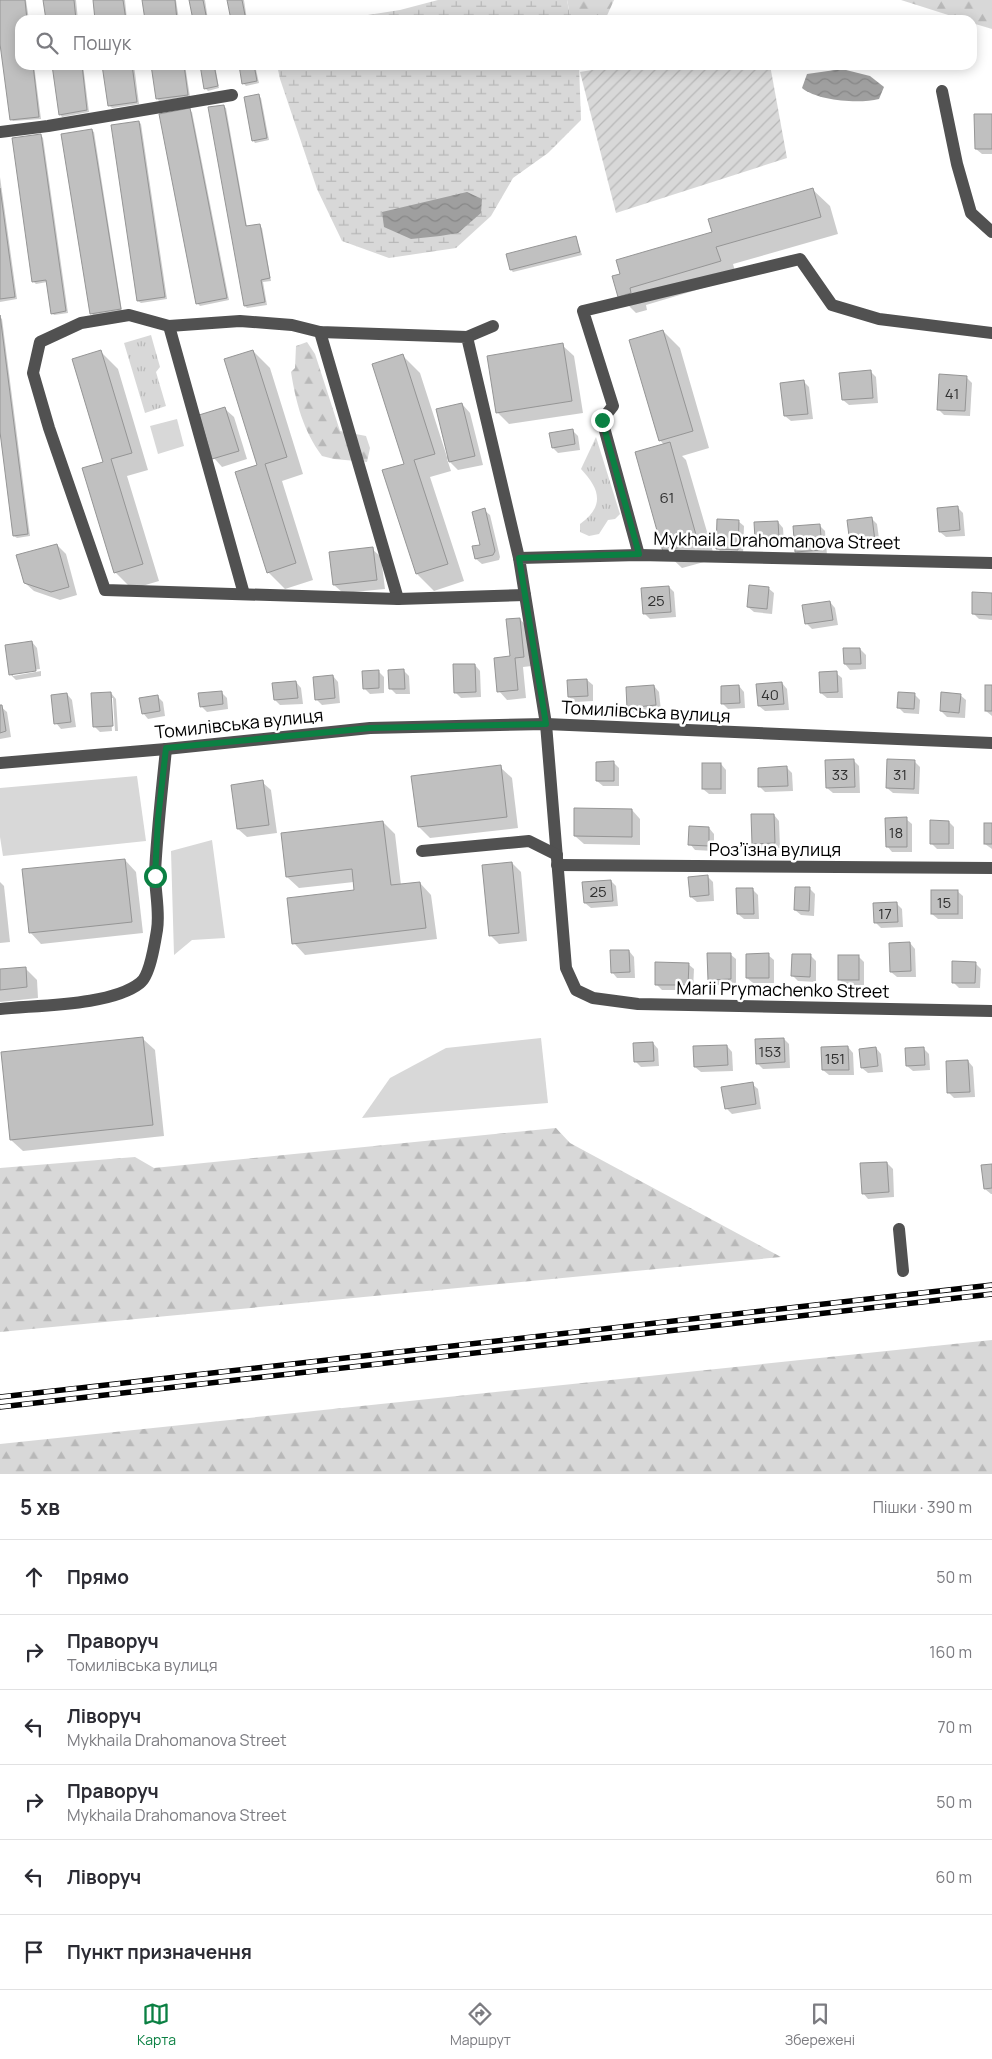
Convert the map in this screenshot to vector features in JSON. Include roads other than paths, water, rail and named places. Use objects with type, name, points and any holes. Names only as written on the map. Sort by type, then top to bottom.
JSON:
[{"type":"street","points":[[942,91],[957,164],[971,213],[992,232]]},
{"type":"street","points":[[0,132],[48,126],[232,95]]},
{"type":"street","points":[[639,554],[602,420],[613,406],[583,311],[800,259],[832,305],[879,319],[992,333]]},
{"type":"street","points":[[493,326],[468,337],[320,332],[292,325],[240,321],[169,326],[129,314],[81,323],[40,342],[32,373],[105,590],[398,599],[524,595]]},
{"type":"street","points":[[169,326],[244,594]]},
{"type":"street","points":[[320,332],[398,599]]},
{"type":"street","points":[[468,337],[519,558],[546,724],[557,860]]},
{"type":"street","name":"Mykhaila Drahomanova Street","points":[[519,558],[639,554],[992,563]]},
{"type":"street","name":"Томилівська вулиця","points":[[0,763],[370,728],[546,724],[992,743]]},
{"type":"street","points":[[0,1008],[100,1000],[125,993],[142,982],[152,958],[158,928],[155,876],[158,819],[166,748]]},
{"type":"street","points":[[422,851],[520,840],[529,841],[557,860]]},
{"type":"street","name":"Розʼїзна вулиця","points":[[557,860],[992,868]]},
{"type":"street","name":"Marii Prymachenko Street","points":[[557,860],[566,968],[576,990],[593,998],[638,1004],[992,1011]]},
{"type":"street","points":[[899,1229],[903,1271]]},
{"type":"water","points":[[846,70],[870,76],[884,87],[879,99],[850,101],[828,99],[802,88],[807,74]]},
{"type":"water","points":[[467,192],[482,199],[481,213],[458,233],[411,239],[384,227],[382,212]]},
{"type":"railway","points":[[0,1397],[992,1285]]},
{"type":"railway","points":[[0,1407],[992,1294]]}]
